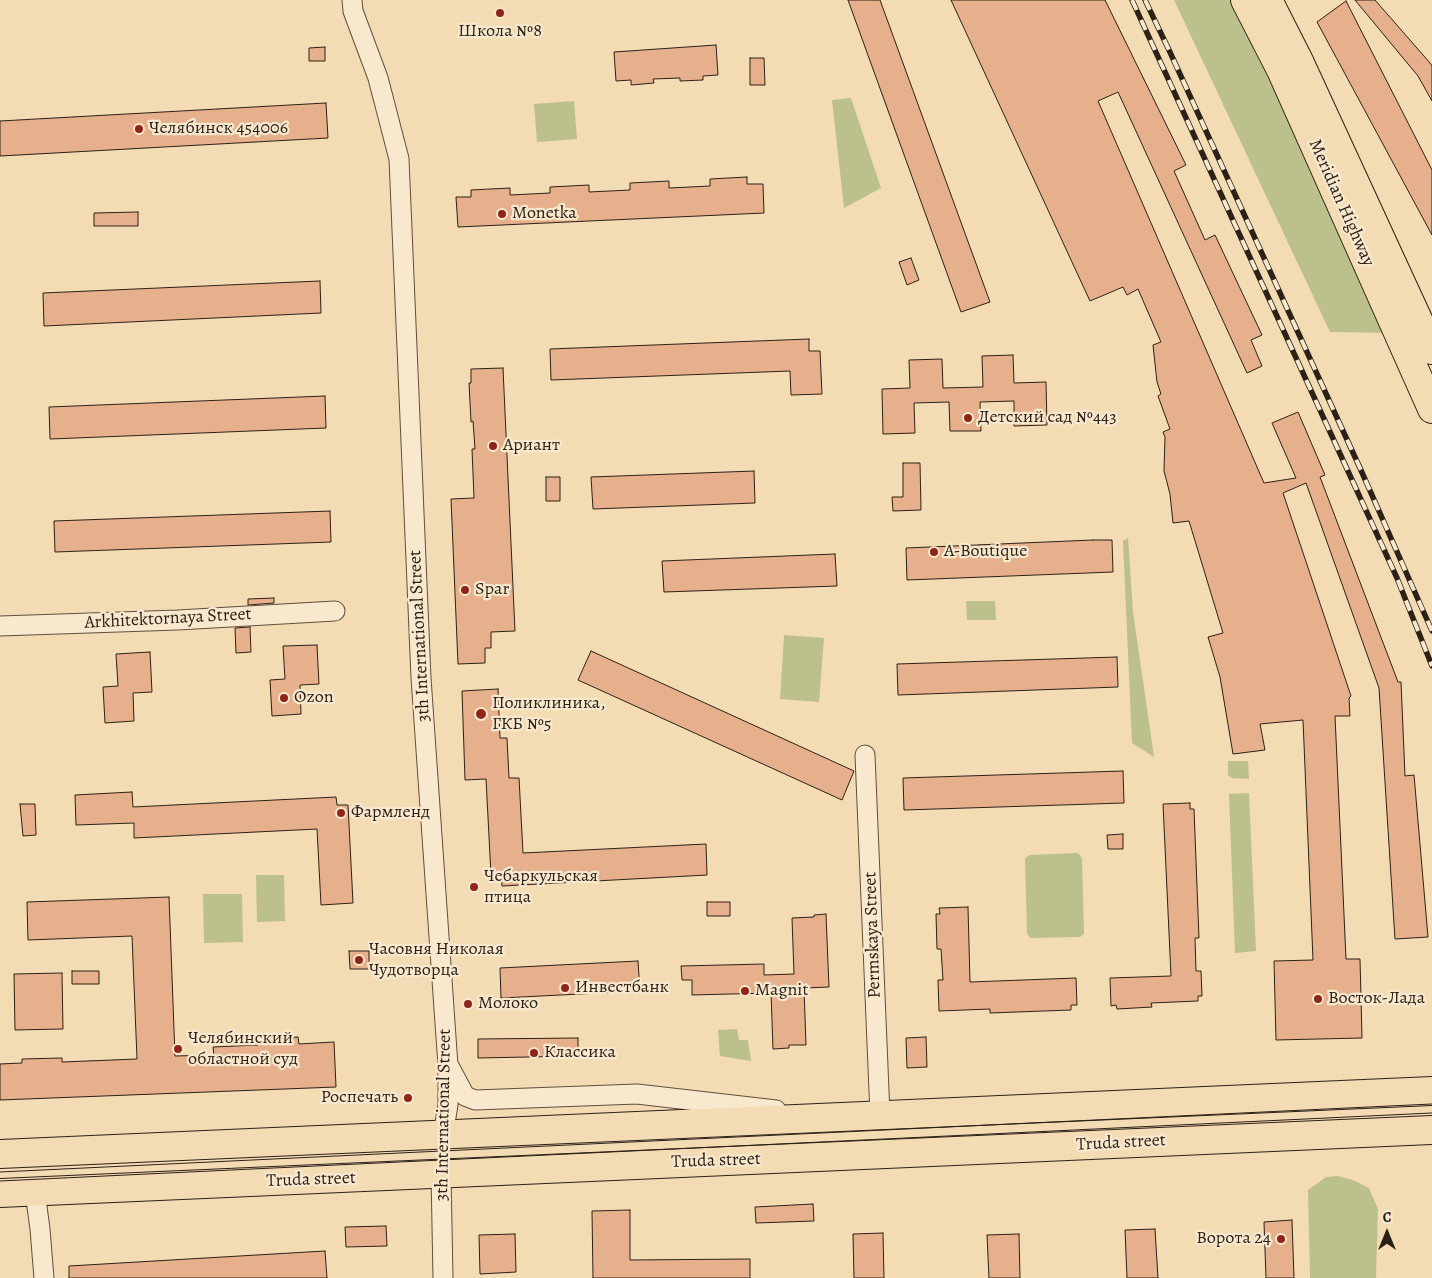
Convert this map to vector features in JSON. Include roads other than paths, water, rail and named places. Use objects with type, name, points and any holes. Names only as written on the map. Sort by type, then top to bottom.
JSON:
[{"type":"main road","name":"Meridian Highway","points":[[1245,0],[1286,79],[1432,409]]},
{"type":"main road","name":"Meridian Highway","points":[[1268,0],[1299,61],[1432,350]]},
{"type":"main road","points":[[0,1154],[1432,1091]]},
{"type":"main road","name":"Truda street","points":[[0,1193],[1432,1130]]},
{"type":"main road","name":"3th International Street","points":[[441,1173],[443,1135]]},
{"type":"main road","points":[[32,1152],[35,1192]]},
{"type":"street","name":"3th International Street","points":[[352,0],[353,11],[378,78],[399,159],[421,678],[448,1066],[448,1105],[443,1135]]},
{"type":"street","name":"Arkhitektornaya Street","points":[[0,626],[178,620],[335,611]]},
{"type":"street","name":"Permskaya Street","points":[[865,756],[880,1115]]},
{"type":"street","points":[[448,1066],[465,1096],[475,1100],[637,1094],[835,1117]]},
{"type":"street","name":"3th International Street","points":[[441,1173],[443,1278]]},
{"type":"street","points":[[35,1192],[44,1278]]},
{"type":"tram line","points":[[0,1172],[1432,1104]]},
{"type":"tram line","points":[[0,1181],[1432,1113]]},
{"type":"railway","points":[[1132,0],[1397,578],[1432,666]]},
{"type":"railway","points":[[1145,0],[1360,468],[1432,631]]},
{"type":"place","name":"Школа №8","points":[[500,13]]},
{"type":"place","name":"Челябинск 454006","points":[[139,129]]},
{"type":"place","name":"Monetka","points":[[502,214]]},
{"type":"place","name":"Детский сад №443","points":[[968,418]]},
{"type":"place","name":"Ариант","points":[[493,446]]},
{"type":"place","name":"A-Boutique","points":[[934,552]]},
{"type":"place","name":"Spar","points":[[465,590]]},
{"type":"place","name":"Ozon","points":[[284,698]]},
{"type":"place","name":"Поликлиника, ГКБ №5","points":[[481,714]]},
{"type":"place","name":"Фармленд","points":[[341,813]]},
{"type":"place","name":"Чебаркульская птица","points":[[474,887]]},
{"type":"place","name":"Часовня Николая Чудотворца","points":[[359,960]]},
{"type":"place","name":"Инвестбанк","points":[[565,988]]},
{"type":"place","name":"Magnit","points":[[745,991]]},
{"type":"place","name":"Восток-Лада","points":[[1318,999]]},
{"type":"place","name":"Молоко","points":[[468,1004]]},
{"type":"place","name":"Челябинский областной суд","points":[[178,1049]]},
{"type":"place","name":"Классика","points":[[534,1053]]},
{"type":"place","name":"Роспечать","points":[[408,1098]]},
{"type":"place","name":"Ворота 24","points":[[1281,1239]]}]
